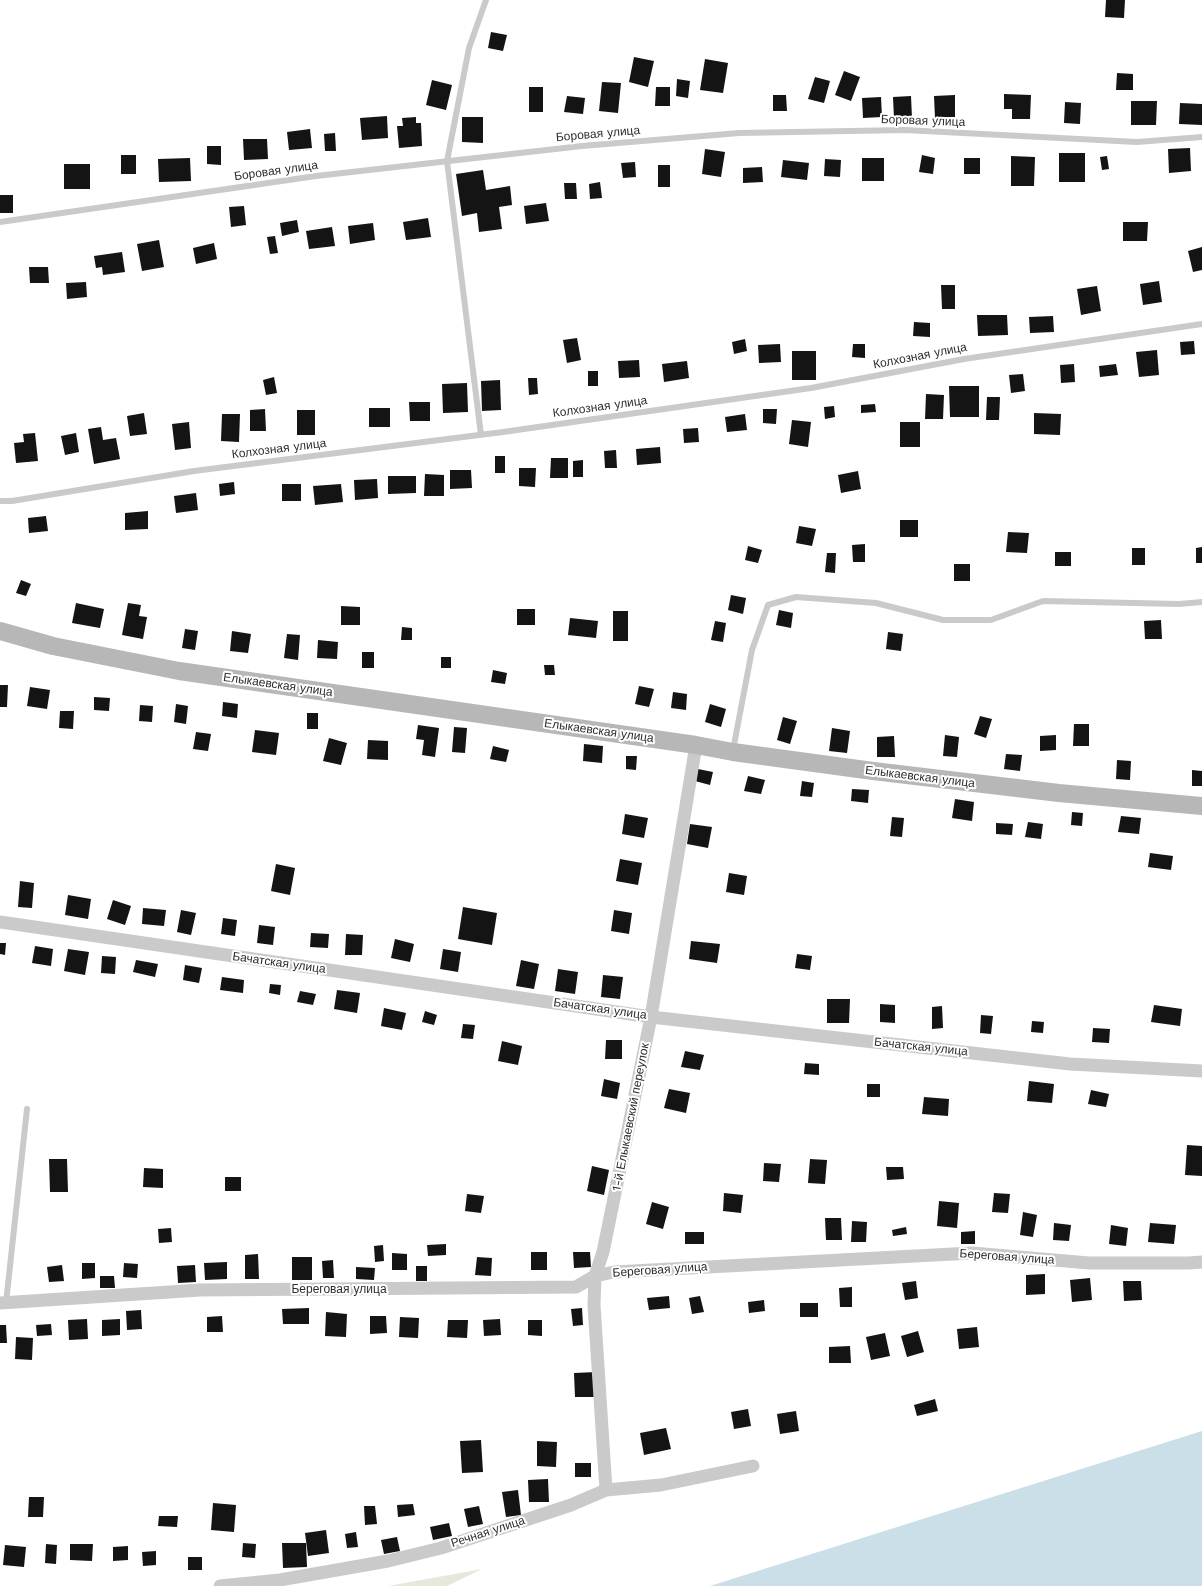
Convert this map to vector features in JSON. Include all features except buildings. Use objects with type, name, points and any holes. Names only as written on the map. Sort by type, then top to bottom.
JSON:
[{"type":"street","name":"Елыкаевская улица","points":[[0,631],[53,646],[179,671],[696,745],[733,752],[873,771],[1059,793],[1202,806]]},
{"type":"street","name":"1-й Елыкаевский переулок","points":[[606,1490],[594,1305],[595,1276],[603,1252],[651,1017],[696,745]]},
{"type":"street","name":"Бачатская улица","points":[[0,922],[651,1017],[1070,1064],[1202,1071]]},
{"type":"street","name":"Береговая улица","points":[[3,1303],[200,1290],[576,1287],[595,1276],[614,1272],[972,1253],[1089,1263],[1202,1262]]},
{"type":"street","name":"Речная улица","points":[[220,1586],[280,1580],[388,1561],[448,1545],[571,1505],[606,1490],[661,1485],[753,1466]]},
{"type":"lane","points":[[481,435],[447,161],[469,48],[486,0]]},
{"type":"lane","name":"Боровая улица","points":[[0,222],[316,176],[582,146],[739,133],[905,130],[1137,142],[1202,137]]},
{"type":"lane","name":"Колхозная улица","points":[[0,501],[12,501],[194,471],[481,435],[812,388],[964,359],[1202,324]]},
{"type":"lane","points":[[733,752],[752,650],[768,605],[796,597],[876,603],[943,620],[991,620],[1043,601],[1165,604],[1202,602]]},
{"type":"lane","points":[[3,1303],[27,1109]]},
{"type":"shaded area","points":[[482,1569],[447,1586],[388,1586]]},
{"type":"water","points":[[1202,1431],[1202,1586],[710,1586]]}]
